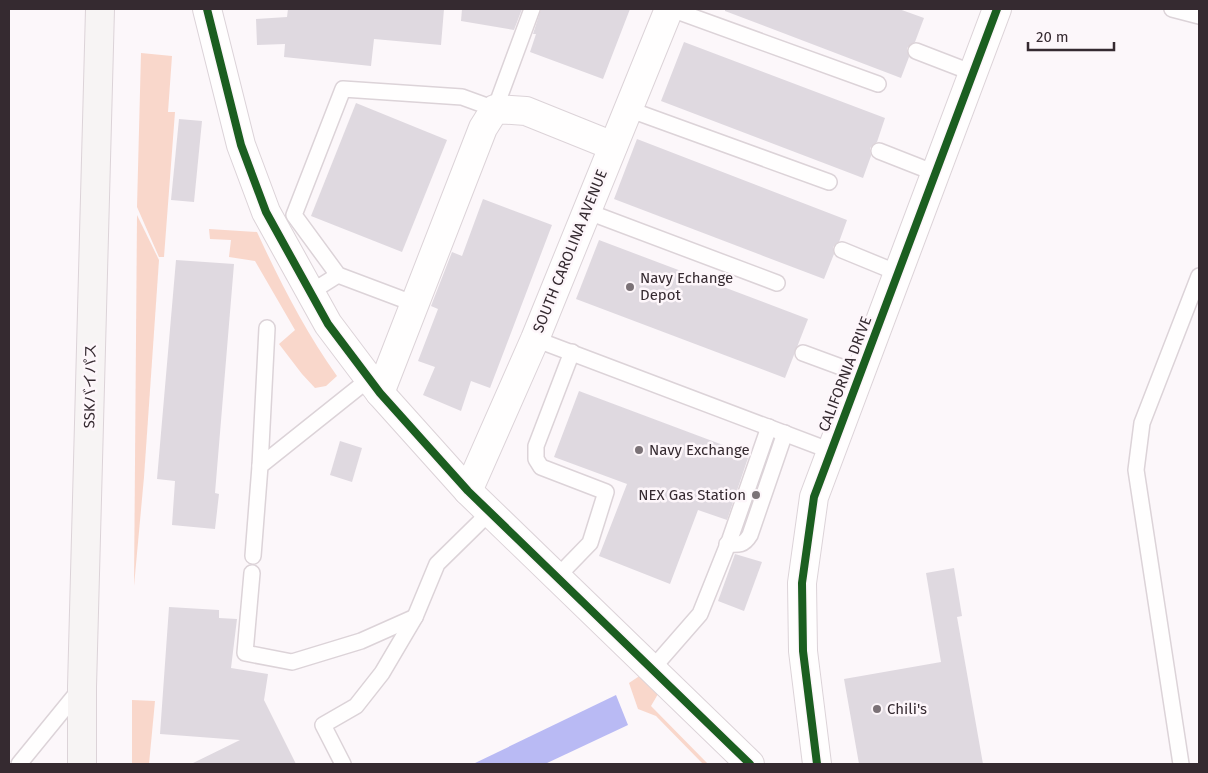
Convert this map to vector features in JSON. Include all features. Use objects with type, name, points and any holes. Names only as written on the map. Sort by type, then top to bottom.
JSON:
[{"type":"street","name":"SSKバイパス","points":[[82,764],[82,687],[100,9]]},
{"type":"street","points":[[206,9],[241,145],[266,212],[328,324],[374,386],[468,491],[750,764]]},
{"type":"street","name":"SOUTH CAROLINA AVENUE","points":[[468,491],[535,339],[670,9]]},
{"type":"street","name":"CALIFORNIA DRIVE","points":[[817,764],[803,651],[802,583],[814,497],[997,9]]},
{"type":"street","points":[[374,386],[415,304],[483,128],[495,109],[526,111],[613,146]]},
{"type":"lane","points":[[415,304],[338,275],[294,215],[343,89],[462,97],[495,109],[532,9]]},
{"type":"lane","points":[[670,9],[878,84]]},
{"type":"lane","points":[[1172,9],[1199,16]]},
{"type":"lane","points":[[916,51],[973,73]]},
{"type":"lane","points":[[628,109],[829,182]]},
{"type":"lane","points":[[879,151],[935,173]]},
{"type":"lane","points":[[586,212],[777,283]]},
{"type":"lane","points":[[842,250],[898,273]]},
{"type":"lane","points":[[311,292],[338,275]]},
{"type":"lane","points":[[1181,764],[1136,470],[1142,423],[1199,276]]},
{"type":"lane","points":[[253,556],[267,328]]},
{"type":"lane","points":[[535,339],[831,451]]},
{"type":"lane","points":[[558,577],[590,543],[606,492],[542,467],[536,459],[536,446],[572,352]]},
{"type":"lane","points":[[803,353],[860,374]]},
{"type":"lane","points":[[260,466],[374,386]]},
{"type":"lane","points":[[652,669],[700,614],[728,544],[768,427]]},
{"type":"lane","points":[[728,544],[740,545],[746,542],[750,535],[785,433]]},
{"type":"lane","points":[[343,764],[323,725],[356,706],[382,673],[414,617],[438,564],[490,512]]},
{"type":"lane","points":[[252,573],[245,653],[292,662],[361,641],[414,617]]},
{"type":"lane","points":[[19,764],[82,687]]},
{"type":"shaded area","points":[[141,53],[172,56],[168,112],[175,112],[164,257],[159,257],[137,207]]},
{"type":"shaded area","points":[[137,215],[159,260],[144,477],[134,586]]},
{"type":"shaded area","points":[[209,229],[257,232],[314,342],[337,376],[326,386],[315,388],[279,344],[295,330],[255,261],[229,257],[231,240],[210,239]]},
{"type":"shaded area","points":[[641,675],[658,694],[651,706],[708,764],[703,764],[656,716],[638,709],[629,683]]},
{"type":"shaded area","points":[[132,700],[155,701],[149,764],[132,764]]},
{"type":"water","points":[[616,695],[628,725],[545,764],[473,764]]},
{"type":"building","points":[[288,9],[444,9],[441,45],[374,39],[371,66],[284,57],[285,44],[257,45],[256,19],[287,17]]},
{"type":"building","points":[[462,9],[522,9],[514,30],[461,21]]},
{"type":"building","points":[[541,9],[630,9],[603,79],[530,52],[536,34],[533,34]]},
{"type":"building","points":[[725,9],[899,9],[924,18],[915,42],[907,48],[909,57],[901,78],[725,11]]},
{"type":"building","points":[[684,42],[885,118],[877,142],[870,148],[871,156],[863,178],[661,101]]},
{"type":"building","points":[[356,103],[447,140],[402,252],[311,216]]},
{"type":"building","points":[[179,119],[202,121],[194,202],[171,200]]},
{"type":"building","points":[[637,139],[847,220],[839,242],[833,247],[834,254],[824,279],[614,199]]},
{"type":"building","points":[[483,199],[552,225],[490,388],[471,381],[461,411],[423,395],[435,367],[418,361],[438,309],[431,306],[452,252],[462,256]]},
{"type":"building","points":[[599,240],[808,319],[785,378],[576,299]]},
{"type":"building","points":[[176,260],[234,264],[215,493],[219,494],[215,529],[172,525],[175,481],[157,479]]},
{"type":"building","points":[[579,391],[723,445],[721,449],[748,458],[727,520],[698,510],[670,584],[599,556],[627,484],[554,457]]},
{"type":"building","points":[[340,441],[362,448],[352,482],[330,475]]},
{"type":"building","points":[[735,554],[762,562],[744,611],[718,601]]},
{"type":"building","points":[[954,568],[962,616],[957,617],[983,764],[859,764],[844,679],[941,662],[926,573]]},
{"type":"building","points":[[169,607],[219,610],[219,618],[237,619],[231,668],[268,674],[264,700],[296,764],[191,764],[240,740],[160,734]]},
{"type":"cycle path","points":[[207,9],[241,145],[266,212],[328,324],[380,393],[468,491],[750,764]]},
{"type":"cycle path","points":[[817,764],[803,651],[802,583],[814,497],[997,9]]},
{"type":"place","name":"Navy Echange Depot","points":[[630,287]]},
{"type":"place","name":"Navy Exchange","points":[[639,450]]},
{"type":"place","name":"NEX Gas Station","points":[[756,495]]},
{"type":"place","name":"Chili's","points":[[877,709]]}]
